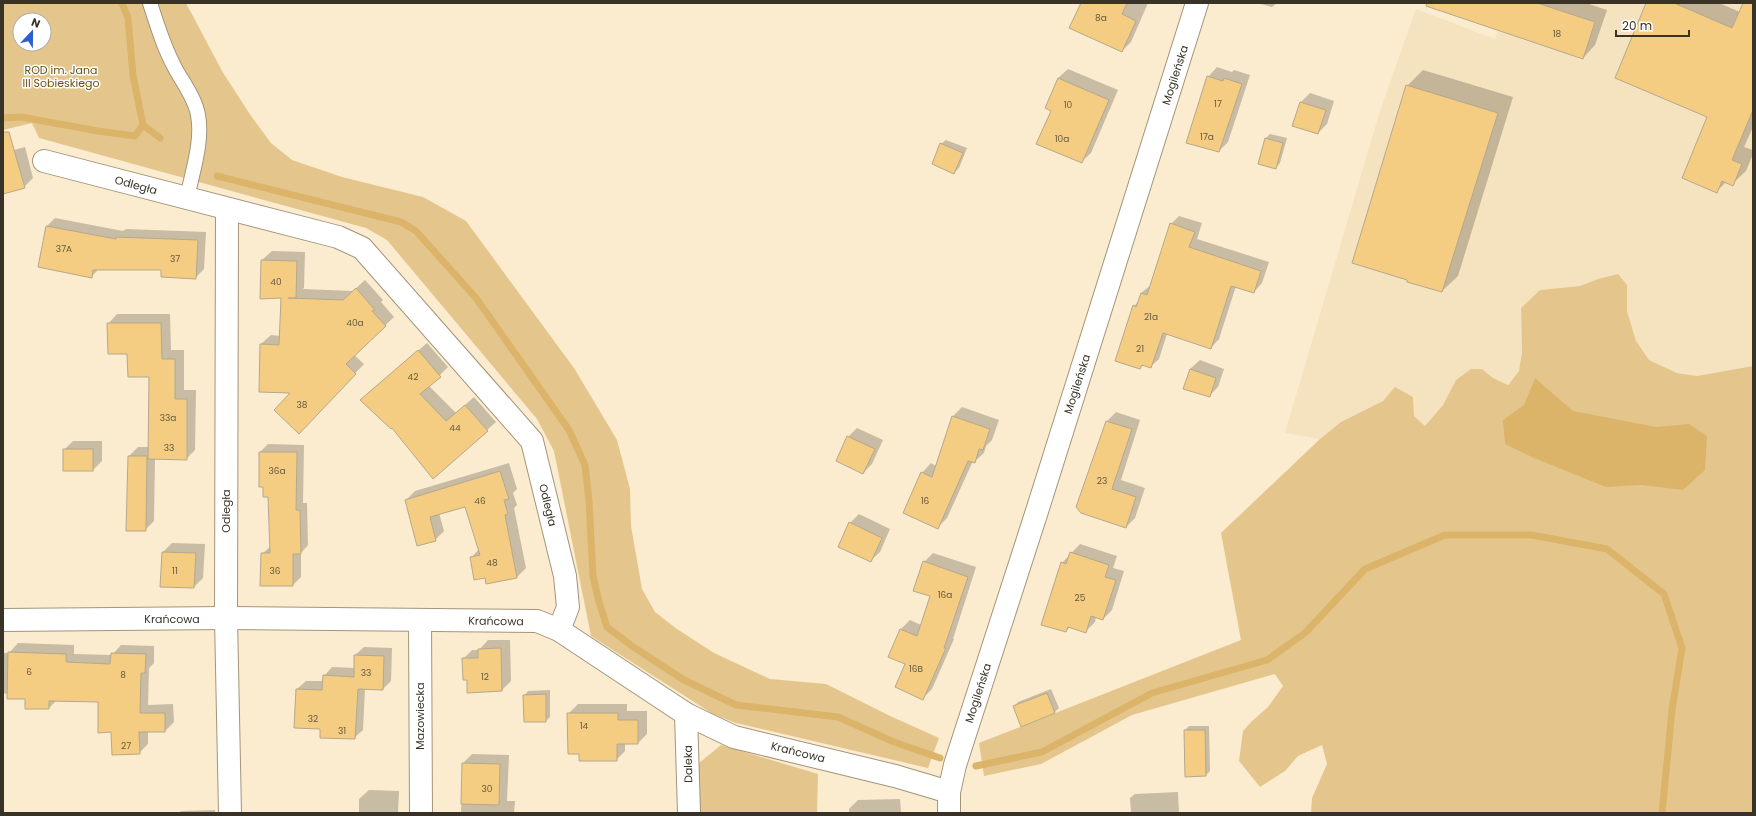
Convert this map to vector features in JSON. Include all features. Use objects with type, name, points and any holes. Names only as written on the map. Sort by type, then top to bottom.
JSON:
[{"type":"street","name":"Mogileńska","points":[[949,813],[949,792],[955,765],[1197,3]]},
{"type":"street","name":"Odległa","points":[[44,162],[227,210],[338,237],[362,248],[532,441],[565,576],[568,608],[559,630]]},
{"type":"street","name":"Odległa","points":[[227,210],[226,618],[230,813]]},
{"type":"street","name":"Krańcowa","points":[[3,620],[226,618],[537,621],[559,630],[686,714],[734,737],[895,776],[949,792]]},
{"type":"street","name":"Mazowiecka","points":[[420,620],[421,813]]},
{"type":"street","name":"Daleka","points":[[686,714],[689,813]]},
{"type":"lane","points":[[150,3],[162,40],[175,68],[189,91],[198,114],[200,134],[187,199]]},
{"type":"shaded area","points":[[1509,3],[1753,3],[1753,366],[1697,376],[1677,373],[1649,360],[1636,341],[1627,311],[1627,285],[1598,279],[1580,286],[1551,289],[1521,308],[1522,352],[1519,371],[1507,385],[1493,378],[1482,369],[1456,380],[1443,405],[1425,426],[1414,416],[1413,397],[1395,387],[1383,401],[1341,422],[1320,439],[1285,433],[1380,111],[1416,9],[1495,39]]},
{"type":"shaded area","points":[[1535,378],[1573,411],[1656,427],[1689,424],[1707,436],[1705,470],[1683,490],[1642,485],[1606,487],[1534,458],[1505,444],[1503,420],[1524,405]]},
{"type":"green space","name":"ROD im. Jana III Sobieskiego","points":[[3,3],[186,3],[222,71],[251,116],[271,143],[292,160],[342,177],[423,197],[466,221],[574,368],[617,440],[630,489],[631,526],[642,589],[655,612],[677,629],[714,653],[770,679],[826,684],[888,715],[939,738],[928,768],[736,723],[713,714],[591,636],[554,451],[537,419],[387,240],[366,228],[39,138],[32,123],[3,130]]},
{"type":"green space","points":[[1618,274],[1627,285],[1627,311],[1636,341],[1649,360],[1677,373],[1697,376],[1753,366],[1753,813],[1311,813],[1312,798],[1327,764],[1322,745],[1298,756],[1285,771],[1260,787],[1239,761],[1243,731],[1268,707],[1283,686],[1275,674],[1132,715],[1041,764],[984,776],[979,743],[1241,640],[1221,533],[1320,439],[1341,422],[1383,401],[1395,387],[1413,397],[1414,416],[1425,426],[1443,405],[1456,380],[1471,369],[1482,369],[1493,378],[1508,385],[1519,371],[1522,352],[1521,308],[1540,290],[1580,286],[1598,279]]},
{"type":"green space","points":[[721,745],[818,774],[817,813],[700,813],[698,764]]},
{"type":"building","points":[[1081,3],[1127,3],[1122,14],[1136,21],[1122,52],[1069,28]]},
{"type":"building","points":[[1427,3],[1537,3],[1595,22],[1583,59],[1426,6]]},
{"type":"building","points":[[1646,3],[1674,3],[1732,28],[1743,3],[1753,3],[1753,110],[1732,160],[1742,164],[1733,186],[1722,181],[1717,193],[1682,178],[1707,117],[1615,78]]},
{"type":"building","points":[[1207,76],[1223,81],[1224,78],[1242,84],[1219,152],[1186,143]]},
{"type":"building","points":[[1058,78],[1109,100],[1082,163],[1036,144],[1051,111],[1045,108]]},
{"type":"building","points":[[1406,85],[1498,113],[1442,292],[1407,282],[1407,280],[1352,263]]},
{"type":"building","points":[[1300,102],[1326,110],[1318,134],[1292,126]]},
{"type":"building","points":[[3,132],[9,132],[25,188],[3,194]]},
{"type":"building","points":[[1265,138],[1283,143],[1276,169],[1258,164]]},
{"type":"building","points":[[940,143],[963,153],[954,174],[932,164]]},
{"type":"building","points":[[1170,223],[1195,232],[1189,247],[1261,271],[1254,293],[1231,286],[1211,349],[1163,333],[1151,368],[1142,365],[1140,369],[1115,361],[1133,305],[1136,307],[1141,293],[1147,295]]},
{"type":"building","points":[[46,226],[116,239],[116,237],[198,240],[196,279],[161,277],[161,270],[93,270],[92,278],[38,267]]},
{"type":"building","points":[[261,260],[297,261],[296,298],[288,298],[343,300],[356,288],[375,310],[372,311],[386,326],[346,364],[356,374],[299,434],[274,410],[290,393],[259,392],[260,344],[279,345],[281,298],[260,299]]},
{"type":"building","points":[[107,323],[161,323],[162,359],[175,359],[175,399],[187,399],[187,460],[148,459],[149,377],[128,377],[127,354],[108,354]]},
{"type":"building","points":[[418,350],[441,377],[420,394],[446,421],[465,405],[488,431],[433,479],[392,428],[391,429],[360,400]]},
{"type":"building","points":[[1190,369],[1216,378],[1210,397],[1183,389]]},
{"type":"building","points":[[952,416],[990,429],[983,450],[979,449],[975,463],[968,461],[938,529],[903,513],[921,472],[932,477]]},
{"type":"building","points":[[1106,421],[1132,429],[1112,489],[1136,497],[1126,528],[1081,513],[1076,507]]},
{"type":"building","points":[[847,436],[875,449],[863,474],[836,461]]},
{"type":"building","points":[[63,449],[93,449],[93,471],[63,471]]},
{"type":"building","points":[[259,452],[297,452],[296,510],[300,510],[301,554],[293,554],[293,586],[260,586],[261,553],[270,553],[268,497],[263,497],[263,487],[259,487]]},
{"type":"building","points":[[128,456],[147,456],[146,531],[126,531]]},
{"type":"building","points":[[500,471],[509,499],[504,500],[508,514],[505,515],[517,578],[486,584],[485,578],[474,580],[470,557],[480,555],[465,507],[430,517],[436,541],[417,546],[405,500]]},
{"type":"building","points":[[849,522],[882,538],[871,562],[838,547]]},
{"type":"building","points":[[162,552],[196,553],[194,588],[160,587]]},
{"type":"building","points":[[1070,552],[1109,565],[1105,577],[1116,580],[1103,620],[1091,616],[1086,633],[1068,627],[1066,632],[1041,625],[1061,562],[1066,564]]},
{"type":"building","points":[[923,561],[968,577],[944,648],[946,648],[923,700],[895,687],[905,664],[888,657],[900,629],[917,636],[930,596],[913,591]]},
{"type":"building","points":[[501,648],[502,691],[467,693],[467,680],[463,680],[462,658],[478,658],[478,649]]},
{"type":"building","points":[[8,652],[66,654],[66,662],[110,664],[111,653],[146,654],[145,673],[141,673],[140,713],[165,713],[165,732],[139,732],[140,754],[112,755],[111,732],[98,733],[98,702],[49,701],[49,709],[25,709],[25,699],[7,699]]},
{"type":"building","points":[[354,655],[384,656],[383,690],[358,689],[355,739],[320,738],[320,729],[294,728],[296,689],[322,690],[323,675],[354,677]]},
{"type":"building","points":[[1047,693],[1055,713],[1021,727],[1013,706]]},
{"type":"building","points":[[546,694],[546,722],[524,722],[523,695]]},
{"type":"building","points":[[567,713],[618,713],[618,720],[638,720],[638,744],[617,744],[617,761],[579,761],[579,754],[568,754]]},
{"type":"building","points":[[1184,730],[1205,730],[1206,776],[1185,777]]},
{"type":"building","points":[[462,763],[500,764],[499,805],[461,804]]},
{"type":"waterway","points":[[122,3],[128,18],[133,75],[143,125],[160,138]]},
{"type":"waterway","points":[[3,118],[21,117],[135,136],[143,125]]},
{"type":"waterway","points":[[217,176],[401,222],[416,231],[476,298],[569,430],[585,465],[589,501],[593,576],[607,627],[632,646],[684,680],[736,705],[838,717],[894,742],[940,758]]},
{"type":"waterway","points":[[976,766],[1042,752],[1152,693],[1267,660],[1305,633],[1365,569],[1445,535],[1532,535],[1607,549],[1664,594],[1682,648],[1672,710],[1662,813]]}]
